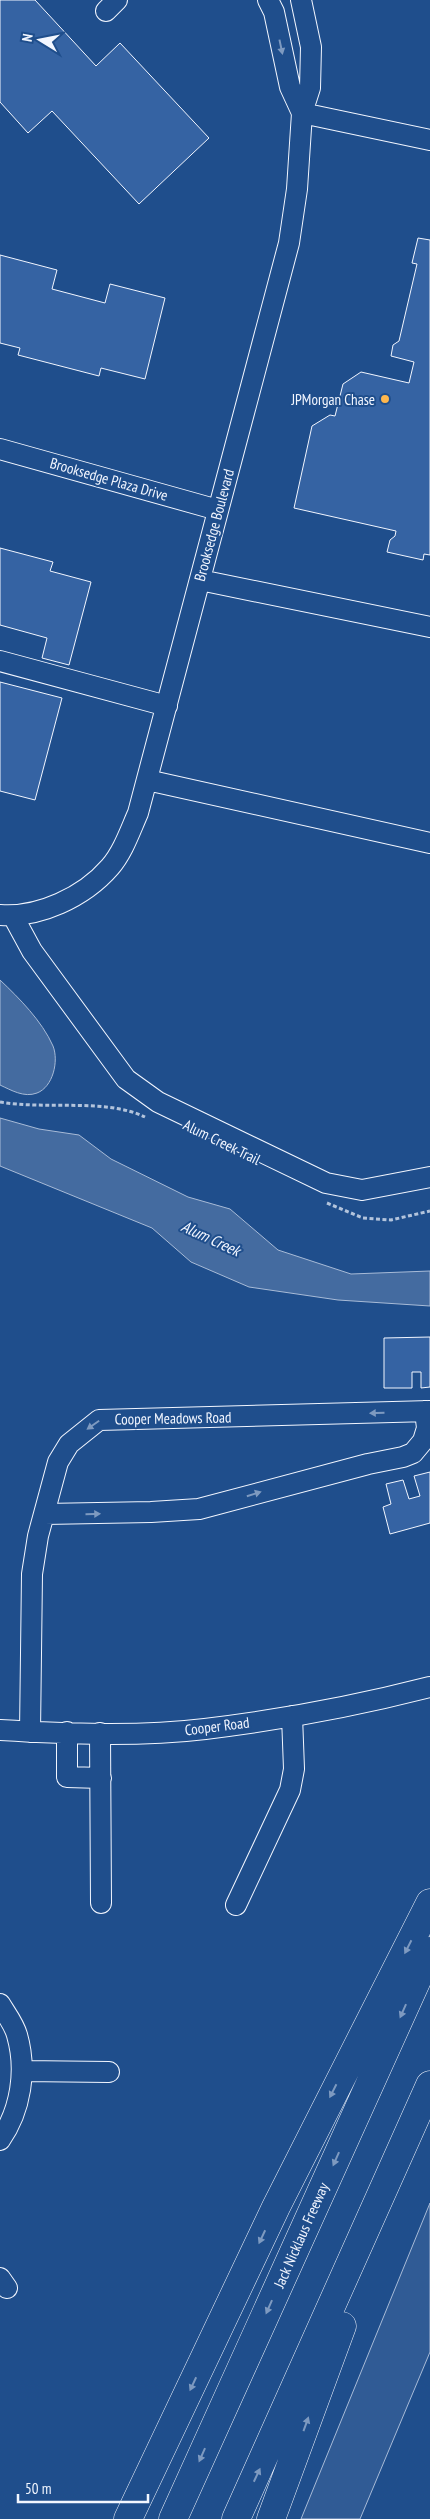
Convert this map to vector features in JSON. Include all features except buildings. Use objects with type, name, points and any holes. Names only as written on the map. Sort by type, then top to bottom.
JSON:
[{"type":"highway","points":[[128,2519],[276,2207],[430,1903]]},
{"type":"highway","name":"Jack Nicklaus Freeway","points":[[173,2519],[430,1951]]},
{"type":"highway","points":[[271,2518],[430,2087]]},
{"type":"highway","points":[[236,2519],[430,2087]]},
{"type":"street","name":"Brooksedge Boulevard","points":[[268,0],[274,12],[290,87],[302,113]]},
{"type":"street","name":"Brooksedge Boulevard","points":[[7,915],[60,905],[86,888],[110,868],[125,842],[138,813],[288,243],[297,189],[302,113],[310,88],[311,47],[306,1]]},
{"type":"street","points":[[302,113],[430,140]]},
{"type":"street","name":"Brooksedge Plaza Drive","points":[[0,449],[218,510]]},
{"type":"street","points":[[200,580],[430,627]]},
{"type":"street","points":[[0,661],[167,706]]},
{"type":"street","points":[[147,780],[430,844]]},
{"type":"street","points":[[7,915],[126,1079],[158,1102],[326,1183],[362,1190],[430,1177]]},
{"type":"street","points":[[45,1514],[199,1509],[368,1464],[403,1457],[413,1453],[423,1441],[428,1411]]},
{"type":"street","name":"Cooper Meadows Road","points":[[30,1732],[32,1574],[38,1536],[58,1462],[69,1444],[99,1420],[428,1411]]},
{"type":"street","name":"Cooper Road","points":[[0,1730],[100,1733],[204,1729],[366,1703],[430,1688]]},
{"type":"street","points":[[236,1905],[290,1790],[294,1769],[292,1716]]},
{"type":"street","points":[[67,1732],[68,1777],[101,1778]]},
{"type":"street","points":[[100,1733],[101,1903]]},
{"type":"street","points":[[0,2004],[16,2034],[23,2071],[15,2113],[0,2140]]},
{"type":"street","points":[[23,2071],[109,2072]]},
{"type":"path","points":[[0,1102],[22,1106],[112,1107],[146,1118]]},
{"type":"path","points":[[322,1201],[363,1218],[391,1220],[430,1212]]},
{"type":"shaded area","points":[[430,2203],[430,2352],[360,2519],[301,2519]]},
{"type":"water","points":[[0,980],[22,1002],[43,1028],[55,1052],[55,1066],[51,1079],[43,1090],[37,1093],[22,1094],[0,1085]]},
{"type":"water","name":"Alum Creek","points":[[0,1118],[39,1129],[79,1135],[111,1159],[188,1197],[230,1209],[278,1250],[351,1274],[430,1271],[430,1306],[338,1300],[249,1287],[191,1262],[152,1228],[0,1166]]},
{"type":"place","name":"JPMorgan Chase","points":[[385,399]]}]
